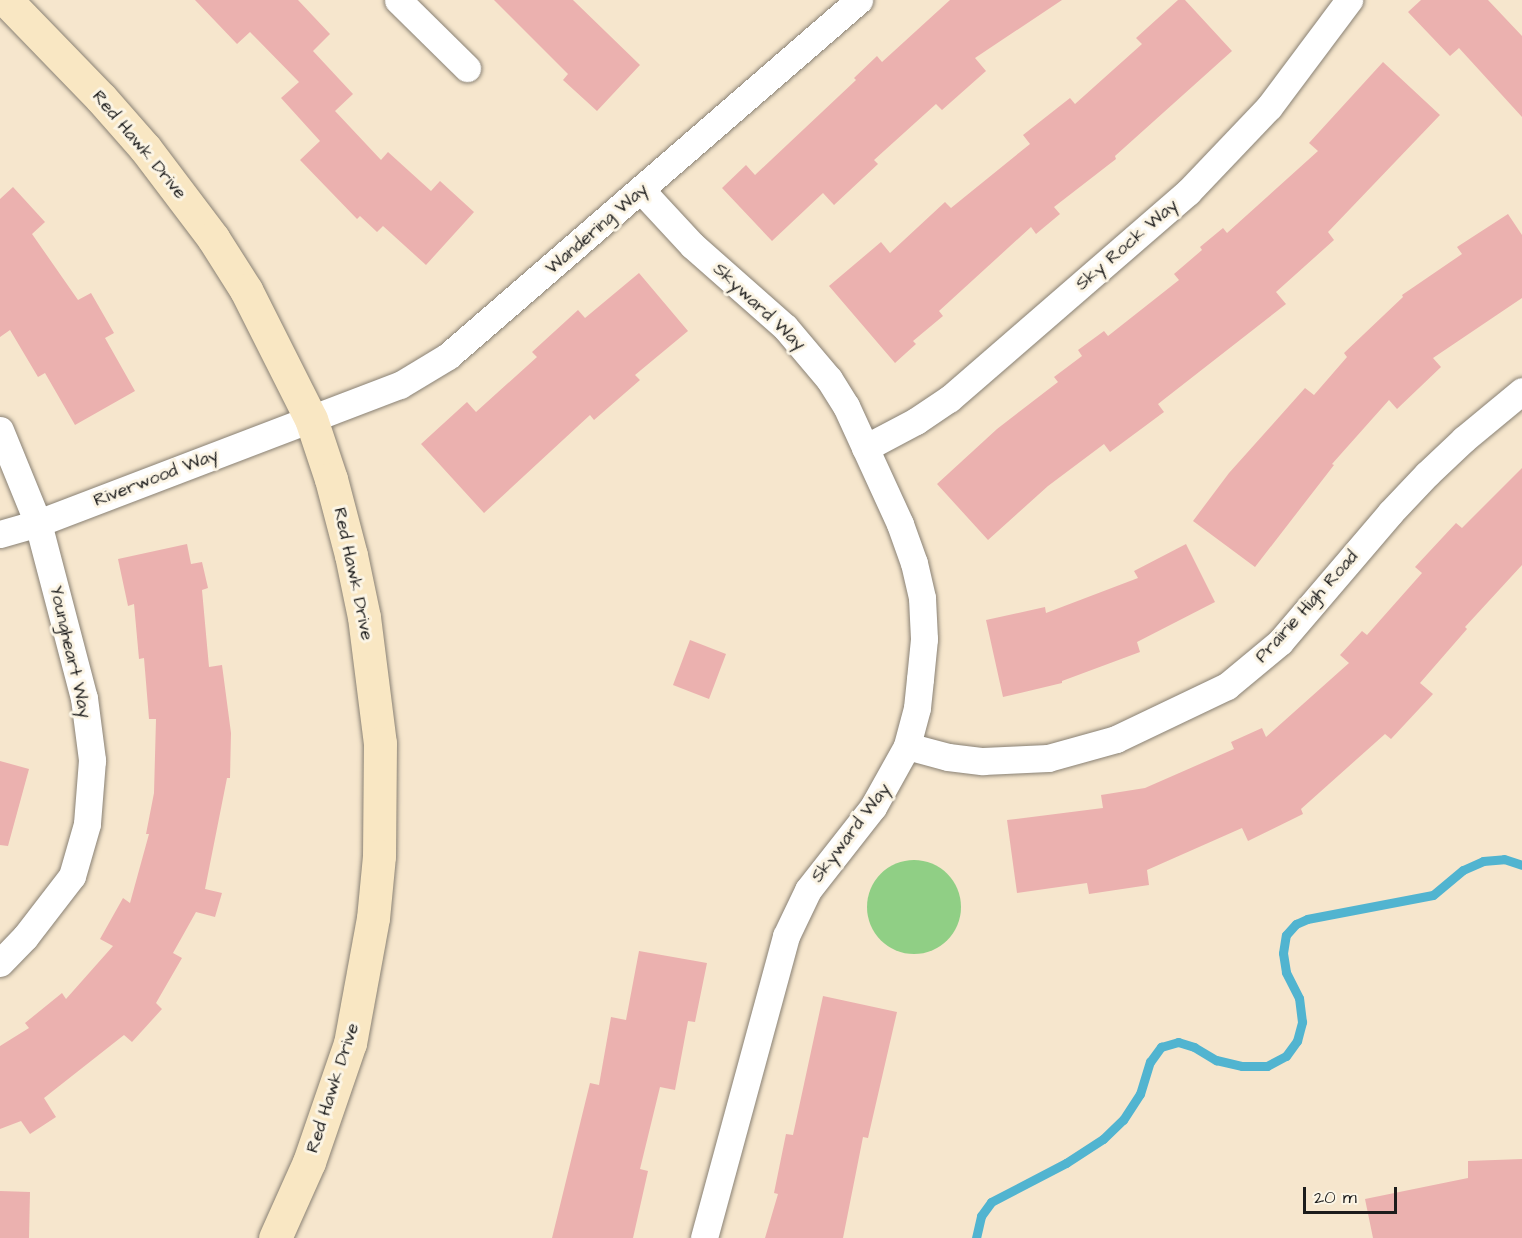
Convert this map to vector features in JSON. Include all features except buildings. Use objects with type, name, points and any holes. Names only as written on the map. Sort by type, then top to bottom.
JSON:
[{"type":"street","name":"Red Hawk Drive","points":[[6,0],[145,148],[200,221],[246,290],[311,419],[331,479],[364,617],[380,744],[380,856],[373,918],[350,1042],[309,1162],[275,1238]]},
{"type":"street","points":[[398,0],[467,68]]},
{"type":"street","name":"Wandering Way","points":[[311,419],[400,386],[448,356],[642,191],[860,0]]},
{"type":"street","name":"Sky Rock Way","points":[[865,448],[916,421],[949,399],[1188,192],[1269,107],[1349,0]]},
{"type":"street","name":"Skyward Way","points":[[642,191],[692,245],[785,327],[810,354],[846,406],[900,524],[914,563],[922,598],[924,639],[920,679],[917,708],[907,746],[873,807],[808,890],[786,936],[704,1238]]},
{"type":"street","name":"Prairie High Road","points":[[907,746],[948,757],[983,761],[1048,758],[1116,739],[1227,686],[1253,667],[1306,615],[1390,513],[1427,474],[1464,439],[1522,391]]},
{"type":"street","name":"Riverwood Way","points":[[0,534],[38,523],[311,419]]},
{"type":"street","name":"Youngheart Way","points":[[0,430],[38,523],[84,698],[92,760],[87,824],[72,876],[25,937],[0,963]]},
{"type":"green space","points":[[914,860],[932,864],[947,874],[957,889],[961,907],[957,925],[947,940],[932,950],[914,954],[896,950],[881,940],[871,925],[867,907],[871,889],[881,874],[896,864]]},
{"type":"waterway","points":[[976,1238],[981,1216],[991,1202],[1066,1163],[1103,1139],[1123,1120],[1140,1094],[1150,1062],[1161,1047],[1178,1042],[1194,1047],[1216,1060],[1242,1066],[1267,1066],[1286,1056],[1297,1041],[1302,1022],[1299,998],[1286,972],[1283,953],[1286,935],[1296,924],[1307,919],[1433,895],[1463,870],[1483,861],[1504,859],[1522,865]]}]
